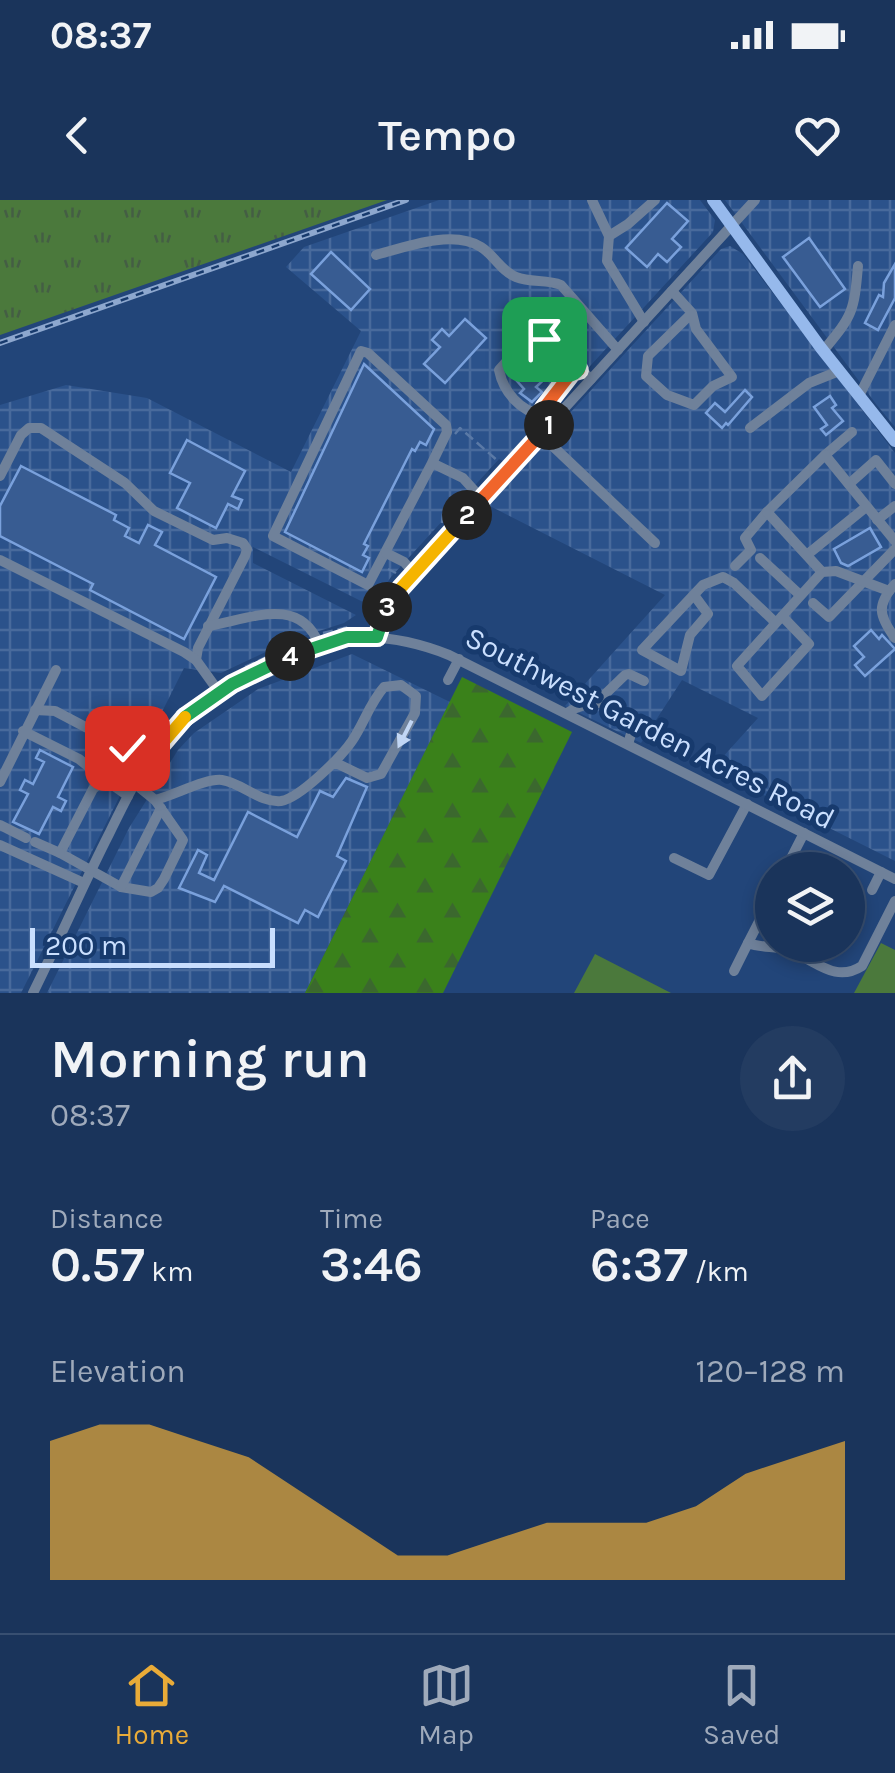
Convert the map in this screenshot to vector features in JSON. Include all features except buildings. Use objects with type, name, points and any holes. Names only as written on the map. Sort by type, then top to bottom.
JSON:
[{"type":"main road","points":[[713,200],[839,372],[894,437]]},
{"type":"street","points":[[592,200],[608,236],[606,261],[644,322]]},
{"type":"street","points":[[546,419],[591,379],[755,200]]},
{"type":"street","points":[[608,236],[628,224],[652,201]]},
{"type":"street","points":[[376,255],[414,244],[468,240],[485,248],[514,276],[562,286],[618,350]]},
{"type":"street","points":[[823,351],[850,319],[858,266]]},
{"type":"street","points":[[672,292],[692,313],[696,329],[732,376],[694,405],[667,395],[646,376],[648,356],[692,313]]},
{"type":"street","points":[[859,396],[895,325]]},
{"type":"street","points":[[546,419],[533,414],[502,383],[500,370],[520,346],[531,339],[544,339],[563,349],[591,379]]},
{"type":"street","points":[[362,351],[446,425],[446,435],[432,463],[374,576],[365,586],[274,538],[272,533],[362,351]]},
{"type":"street","points":[[377,637],[386,609],[541,434],[549,399],[572,372],[579,370]]},
{"type":"street","points":[[750,428],[810,383],[839,372]]},
{"type":"street","points":[[0,476],[21,435],[29,428],[41,428],[125,483],[154,511],[213,540],[227,538],[243,543],[246,556],[208,626],[196,660]]},
{"type":"street","points":[[735,566],[750,550],[745,538],[767,512],[852,432]]},
{"type":"street","points":[[541,434],[655,543]]},
{"type":"street","points":[[825,455],[895,541]]},
{"type":"street","points":[[848,484],[876,460],[895,484]]},
{"type":"street","points":[[432,463],[463,478],[482,500]]},
{"type":"street","points":[[808,554],[866,506]]},
{"type":"street","points":[[878,520],[895,506]]},
{"type":"street","points":[[767,512],[822,572]]},
{"type":"street","points":[[813,603],[829,617],[895,549]]},
{"type":"street","points":[[386,553],[404,562],[414,573]]},
{"type":"street","points":[[760,558],[800,595]]},
{"type":"street","points":[[0,560],[196,660],[219,692]]},
{"type":"street","points":[[694,595],[708,614],[690,635],[682,671],[642,650],[703,585],[723,577],[734,583],[778,619],[809,644],[762,696],[737,666],[778,619],[822,572],[836,571],[863,582],[892,587],[880,606],[881,619],[895,638]]},
{"type":"street","points":[[208,626],[288,613],[305,620],[319,644]]},
{"type":"street","name":"Southwest Garden Acres Road","points":[[32,993],[134,783],[180,722],[219,692],[319,644],[347,637],[377,637],[425,645],[887,875]]},
{"type":"street","points":[[448,680],[458,660]]},
{"type":"street","points":[[0,782],[56,670]]},
{"type":"street","points":[[597,702],[629,674],[644,681]]},
{"type":"street","points":[[121,887],[158,804],[214,780],[227,780],[278,801],[290,798],[334,762],[353,740],[384,688],[401,685],[416,696],[415,713],[381,774],[367,778],[334,762]]},
{"type":"street","points":[[566,713],[585,702],[597,702],[629,716],[633,725],[628,744]]},
{"type":"street","points":[[35,710],[55,711],[148,760]]},
{"type":"street","points":[[60,853],[138,713]]},
{"type":"street","points":[[23,732],[78,760],[128,796]]},
{"type":"street","points":[[0,825],[121,887],[151,892],[164,879],[183,840],[158,804],[134,783]]},
{"type":"street","points":[[674,858],[709,874],[747,804]]},
{"type":"street","points":[[794,852],[804,833]]},
{"type":"street","points":[[0,845],[84,883]]},
{"type":"street","points":[[872,890],[895,862]]},
{"type":"street","points":[[70,877],[78,864]]},
{"type":"street","points":[[748,943],[787,950],[826,970],[854,971],[862,966],[895,901]]},
{"type":"street","points":[[734,971],[755,929]]},
{"type":"path","points":[[446,435],[452,438],[460,428],[498,461]]},
{"type":"path","points":[[442,523],[442,514],[451,502],[456,507]]},
{"type":"path","points":[[374,576],[382,580],[388,568],[396,572]]},
{"type":"path","points":[[250,684],[309,658]]},
{"type":"shaded area","points":[[439,200],[700,200],[715,220],[713,232],[391,577],[371,606],[253,547],[253,563],[356,615],[221,673],[184,668],[21,993],[0,993],[0,405],[66,385],[147,398],[291,472],[361,331],[286,267],[304,247]]},
{"type":"shaded area","points":[[725,200],[895,200],[895,427],[876,404]]},
{"type":"shaded area","points":[[730,246],[743,254],[895,453],[895,861],[712,769],[758,718],[682,680],[641,743],[565,706],[665,595],[486,504],[721,249]]},
{"type":"shaded area","points":[[352,654],[450,702],[305,993],[47,993],[129,828],[178,750],[194,733],[258,689]]},
{"type":"green space","points":[[0,200],[387,200],[0,335]]},
{"type":"green space","points":[[462,677],[572,732],[443,993],[305,993]]},
{"type":"green space","points":[[881,943],[895,950],[895,993],[854,993]]},
{"type":"green space","points":[[595,954],[671,993],[574,993]]},
{"type":"railway","points":[[0,343],[406,200]]},
{"type":"route","points":[[127,748],[148,760],[187,715],[232,684],[319,644],[347,637],[377,637],[380,619],[392,598],[550,424],[542,414],[544,408],[572,372],[579,370],[563,349],[544,339]]}]
